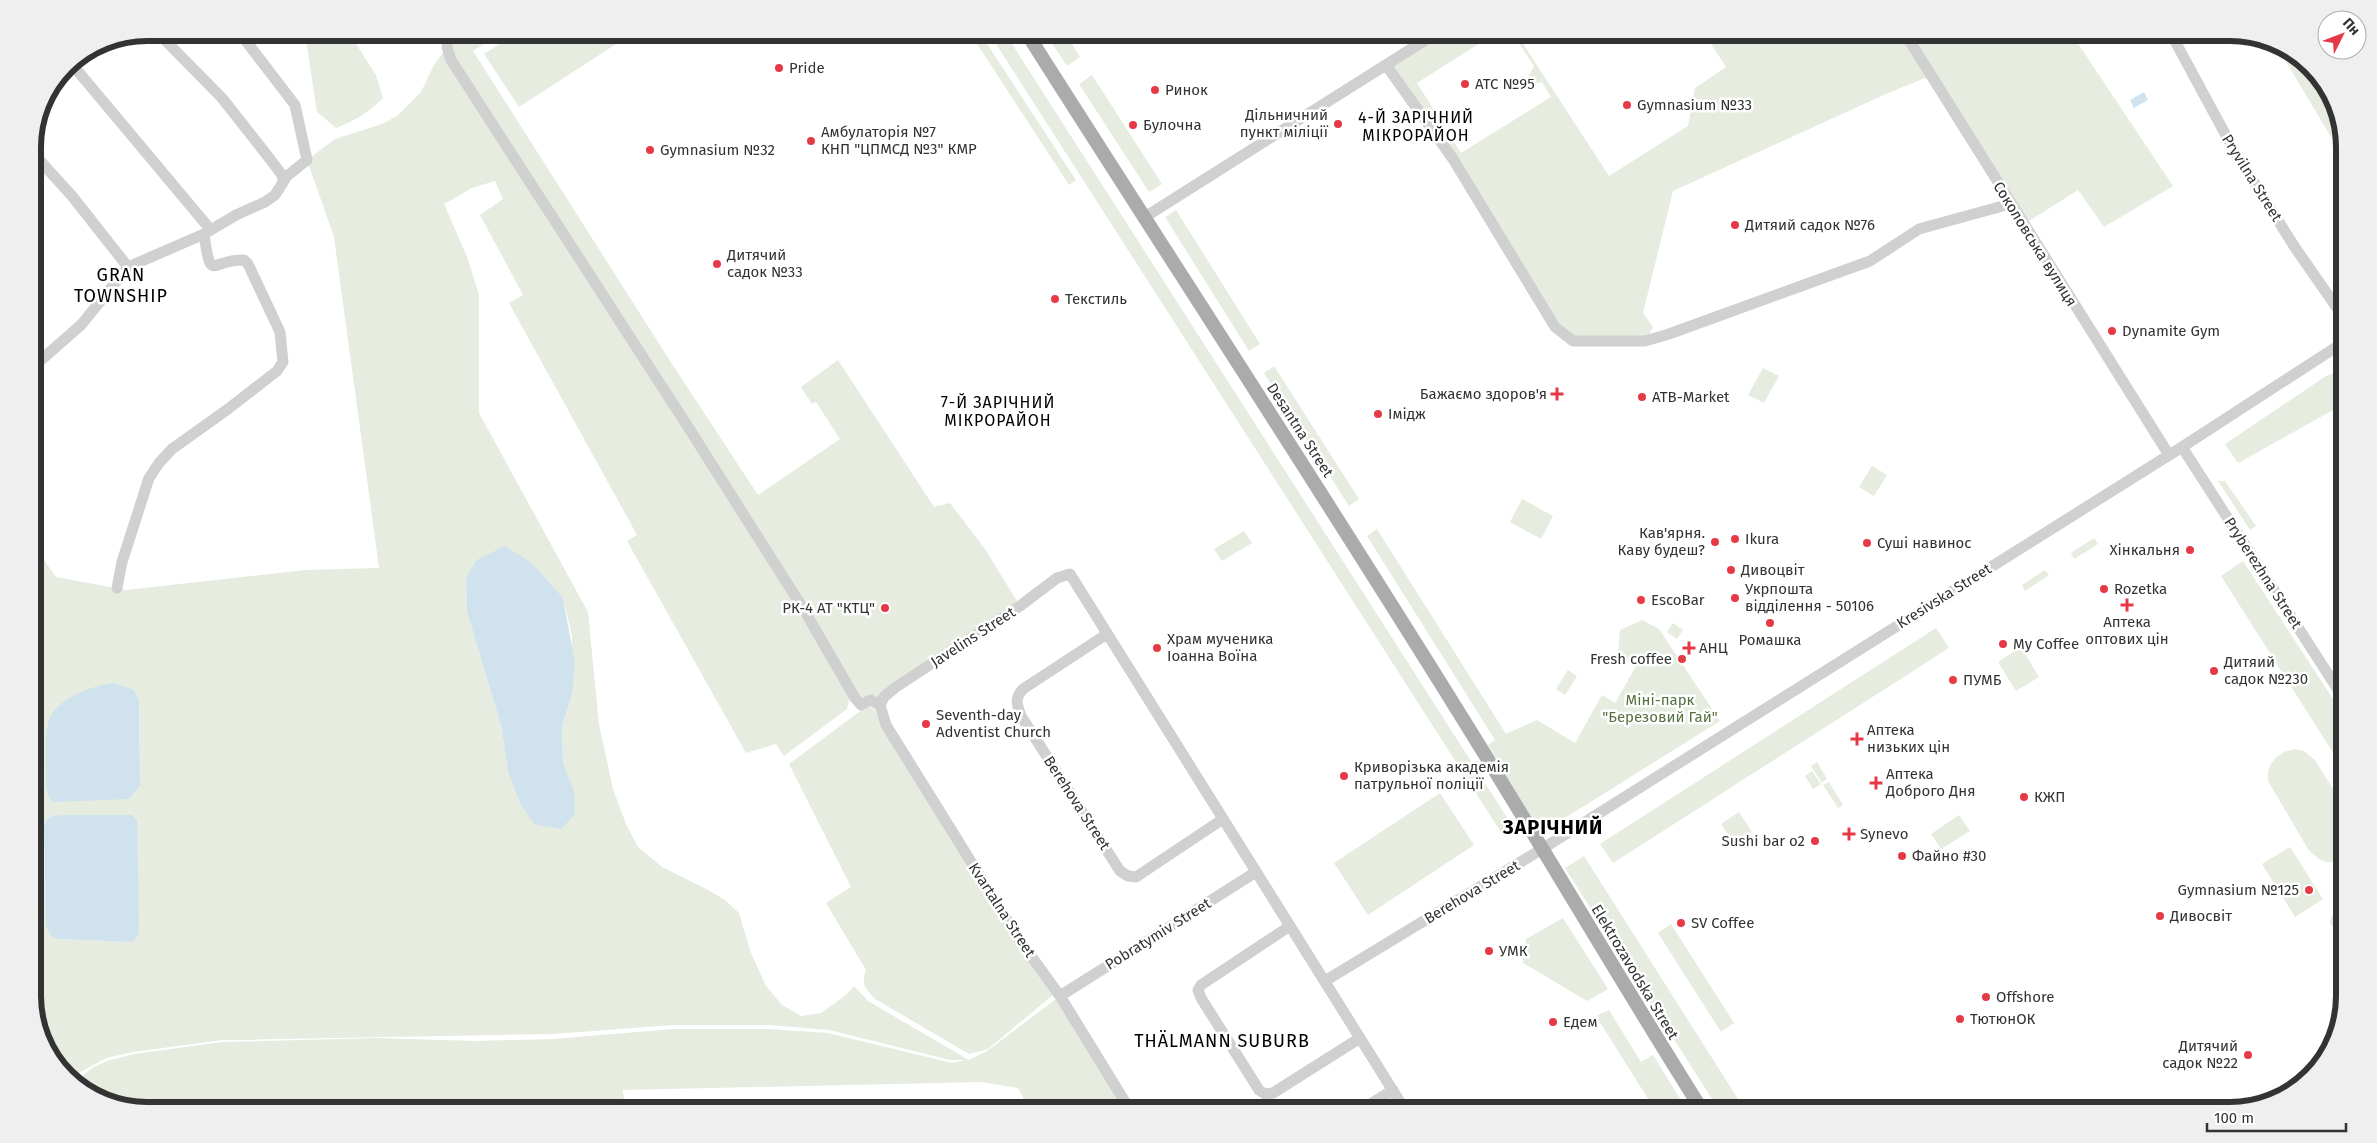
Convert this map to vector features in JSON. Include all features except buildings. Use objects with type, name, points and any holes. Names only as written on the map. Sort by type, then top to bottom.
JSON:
[{"type":"main road","name":"Desantna Street","points":[[1032,41],[1307,470],[1542,849]]},
{"type":"main road","name":"Elektrozavodska Street","points":[[1542,849],[1623,985],[1697,1102]]},
{"type":"street","points":[[166,41],[222,98],[282,175],[283,181]]},
{"type":"street","points":[[41,360],[81,325],[128,267],[207,232],[272,198],[283,181],[307,160],[295,105],[246,41]]},
{"type":"street","points":[[447,41],[447,47],[451,60],[804,610],[855,698],[861,705],[870,700],[880,705]]},
{"type":"street","points":[[1144,218],[1424,41]]},
{"type":"street","name":"Соколовська вулиця","points":[[1910,41],[2169,455]]},
{"type":"street","name":"Pryvilna Street","points":[[2175,41],[2235,152],[2294,246],[2336,306]]},
{"type":"street","points":[[1386,65],[1453,159],[1555,327],[1573,341],[1645,341],[1870,261],[1919,229],[2010,204]]},
{"type":"street","points":[[76,69],[207,232],[208,261],[212,266],[216,267],[238,260],[244,260],[248,264],[280,332],[283,362],[277,371],[172,449],[159,463],[149,478],[122,562],[117,588]]},
{"type":"street","points":[[41,162],[72,196],[128,267]]},
{"type":"street","name":"Kresivska Street","points":[[1542,849],[2182,447],[2336,347]]},
{"type":"street","name":"Pryberezhna Street","points":[[2182,447],[2336,687]]},
{"type":"street","name":"Javelins Street","points":[[880,705],[884,697],[896,687],[1020,606],[1057,578],[1070,574],[1107,634]]},
{"type":"street","points":[[1107,634],[1401,1102]]},
{"type":"street","name":"Berehova Street","points":[[1107,634],[1023,689],[1017,696],[1016,703],[1021,716],[1120,871],[1128,876],[1136,877],[1223,819]]},
{"type":"street","name":"Kvartalna Street","points":[[880,705],[890,731],[1021,942],[1060,996],[1125,1102]]},
{"type":"street","name":"Berehova Street","points":[[1324,981],[1542,849]]},
{"type":"street","name":"Pobratymiv Street","points":[[1060,996],[1256,872]]},
{"type":"street","points":[[1290,926],[1201,985],[1198,990],[1201,998],[1259,1090],[1265,1094],[1273,1093],[1360,1038]]},
{"type":"street","points":[[1374,1102],[1393,1090]]},
{"type":"green space","points":[[306,41],[354,41],[376,75],[383,98],[361,116],[336,128],[317,112]]},
{"type":"green space","points":[[447,41],[489,41],[473,51],[672,364],[758,495],[840,439],[816,402],[812,404],[801,387],[838,360],[934,507],[950,503],[985,549],[1020,606],[884,697],[861,705],[690,436],[850,696],[847,709],[784,756],[776,744],[746,753],[627,541],[637,535],[509,303],[523,295],[480,215],[503,199],[495,181],[472,188],[444,204],[467,257],[479,295],[479,413],[588,612],[599,724],[613,789],[626,824],[638,847],[662,867],[725,900],[739,913],[751,953],[766,986],[782,1005],[801,1016],[821,1013],[846,995],[854,986],[868,1001],[969,1060],[987,1051],[1060,996],[1125,1102],[1025,1102],[1018,1088],[981,1082],[623,1090],[624,1102],[147,1102],[133,1101],[107,1094],[80,1077],[94,1067],[107,1061],[134,1054],[223,1042],[377,1038],[475,1041],[553,1039],[673,1029],[769,1029],[828,1033],[952,1063],[966,1060],[950,1060],[829,1030],[769,1025],[673,1025],[554,1034],[222,1040],[133,1052],[106,1058],[76,1074],[59,1055],[47,1030],[41,1003],[41,555],[56,577],[126,590],[305,570],[379,568],[334,237],[307,160],[335,139],[382,124],[397,116],[421,92],[434,65],[447,47]],"holes":[[[466,577],[563,598],[572,636],[572,694],[562,727],[563,763],[574,791],[508,771],[501,725],[467,612]],[[134,690],[139,700],[140,785],[134,794],[54,712],[75,695]],[[60,815],[132,815],[131,942],[58,939],[51,936],[46,927],[44,827],[48,819]]]},
{"type":"green space","points":[[504,41],[621,41],[519,107],[484,54]]},
{"type":"green space","points":[[975,41],[985,41],[1076,180],[1069,185]]},
{"type":"green space","points":[[994,41],[1010,41],[1515,830],[1504,837]]},
{"type":"green space","points":[[1050,41],[1058,41],[1060,43],[1070,41],[1080,57],[1067,66]]},
{"type":"green space","points":[[1425,41],[1483,41],[1417,83],[1461,153],[1551,97],[1542,82],[1533,84],[1528,77],[1534,66],[1517,41],[1521,41],[1609,176],[1688,126],[1695,88],[1726,67],[1709,41],[2076,41],[2173,186],[2104,227],[2078,190],[2023,225],[1930,76],[1886,94],[1673,191],[1643,313],[1653,327],[1645,341],[1573,341],[1555,327],[1386,65]]},
{"type":"green space","points":[[2282,55],[2300,68],[2318,88],[2330,113],[2336,146]]},
{"type":"green space","points":[[1092,75],[1162,184],[1149,192],[1079,84]]},
{"type":"green space","points":[[1176,210],[1260,344],[1249,351],[1165,217]]},
{"type":"green space","points":[[1274,366],[1359,499],[1349,506],[1264,373]]},
{"type":"green space","points":[[1763,368],[1779,376],[1764,403],[1748,395]]},
{"type":"green space","points":[[2336,372],[2336,408],[2238,463],[2225,444],[2326,376]]},
{"type":"green space","points":[[1872,466],[1887,475],[1874,496],[1859,487]]},
{"type":"green space","points":[[2218,481],[2225,481],[2256,526],[2250,530]]},
{"type":"green space","points":[[1522,499],[1553,516],[1541,539],[1510,522]]},
{"type":"green space","name":"Міні-парк \"Березовий Гай\"","points":[[1377,529],[1506,734],[1537,720],[1575,743],[1602,695],[1615,703],[1636,666],[1618,655],[1620,630],[1642,620],[1659,629],[1720,721],[1541,833],[1488,745],[1495,740],[1367,536]]},
{"type":"green space","points":[[1244,531],[1252,543],[1222,561],[1214,549]]},
{"type":"green space","points":[[2094,538],[2098,544],[2074,559],[2071,553]]},
{"type":"green space","points":[[2243,561],[2336,704],[2336,757],[2221,576]]},
{"type":"green space","points":[[2045,570],[2049,575],[2025,591],[2022,585]]},
{"type":"green space","points":[[1673,623],[1683,630],[1677,639],[1667,632]]},
{"type":"green space","points":[[1936,628],[1949,648],[1613,863],[1600,844]]},
{"type":"green space","points":[[2021,647],[2039,677],[2016,691],[1998,662]]},
{"type":"green space","points":[[1568,670],[1577,676],[1565,695],[1556,689]]},
{"type":"green space","points":[[867,706],[875,710],[882,726],[1053,995],[988,1049],[969,1054],[875,999],[865,986],[866,970],[826,903],[851,887],[789,764]]},
{"type":"green space","points":[[2294,749],[2304,751],[2315,760],[2336,794],[2336,861],[2324,861],[2308,849],[2268,781],[2271,764],[2283,753]]},
{"type":"green space","points":[[1817,762],[1827,779],[1822,783],[1811,766]]},
{"type":"green space","points":[[1812,771],[1821,784],[1813,789],[1805,776]]},
{"type":"green space","points":[[1829,782],[1843,805],[1838,808],[1823,785]]},
{"type":"green space","points":[[1440,793],[1474,845],[1368,915],[1334,863]]},
{"type":"green space","points":[[1739,812],[1752,832],[1734,844],[1721,824]]},
{"type":"green space","points":[[1959,815],[1970,831],[1941,849],[1931,834]]},
{"type":"green space","points":[[2290,847],[2323,899],[2295,917],[2262,864]]},
{"type":"green space","points":[[1584,856],[1740,1102],[1714,1102],[1565,868]]},
{"type":"green space","points":[[2336,914],[2336,928],[2332,926],[2330,921]]},
{"type":"green space","points":[[1563,918],[1608,989],[1587,1001],[1523,963],[1526,939]]},
{"type":"green space","points":[[1671,924],[1734,1023],[1721,1032],[1658,933]]},
{"type":"green space","points":[[1609,1010],[1641,1062],[1653,1055],[1682,1102],[1650,1102],[1596,1016]]},
{"type":"water","points":[[2144,92],[2148,100],[2134,108],[2130,100]]},
{"type":"water","points":[[505,546],[532,563],[563,598],[575,663],[572,694],[562,727],[563,763],[574,791],[575,814],[561,829],[534,824],[520,803],[508,771],[501,725],[467,612],[466,577],[477,560]]},
{"type":"water","points":[[115,683],[134,690],[139,700],[140,786],[129,799],[53,802],[48,795],[46,785],[46,738],[48,723],[52,714],[66,700],[86,690]]},
{"type":"water","points":[[60,815],[132,815],[137,820],[139,923],[138,936],[131,942],[58,939],[51,936],[46,927],[44,827],[49,818]]},
{"type":"place","name":"Pride","points":[[779,68]]},
{"type":"place","name":"АТС №95","points":[[1465,84]]},
{"type":"place","name":"Ринок","points":[[1155,90]]},
{"type":"place","name":"Gymnasium №33","points":[[1627,105]]},
{"type":"place","name":"Дільничний пункт міліції","points":[[1338,124]]},
{"type":"place","name":"Булочна","points":[[1133,125]]},
{"type":"place","name":"Амбулаторія №7 КНП \"ЦПМСД №3\" КМР","points":[[811,141]]},
{"type":"place","name":"Gymnasium №32","points":[[650,150]]},
{"type":"place","name":"Дитяий садок №76","points":[[1735,225]]},
{"type":"place","name":"Дитячий садок №33","points":[[717,264]]},
{"type":"place","name":"Текстиль","points":[[1055,299]]},
{"type":"place","name":"Dynamite Gym","points":[[2112,331]]},
{"type":"place","name":"Бажаємо здоров'я","points":[[1557,394]]},
{"type":"place","name":"ATB-Market","points":[[1642,397]]},
{"type":"place","name":"Імідж","points":[[1378,414]]},
{"type":"place","name":"Ikura","points":[[1735,539]]},
{"type":"place","name":"Кав'ярня. Каву будеш?","points":[[1715,542]]},
{"type":"place","name":"Суші навинос","points":[[1867,543]]},
{"type":"place","name":"Хінкальня","points":[[2190,550]]},
{"type":"place","name":"Дивоцвіт","points":[[1731,570]]},
{"type":"place","name":"Rozetka","points":[[2104,589]]},
{"type":"place","name":"Укрпошта відділення - 50106","points":[[1735,598]]},
{"type":"place","name":"EscoBar","points":[[1641,600]]},
{"type":"place","name":"Аптека оптових цін","points":[[2127,605]]},
{"type":"place","name":"РК-4 АТ \"КТЦ\"","points":[[885,608]]},
{"type":"place","name":"Ромашка","points":[[1770,623]]},
{"type":"place","name":"My Coffee","points":[[2003,644]]},
{"type":"place","name":"Храм мученика Іоанна Воїна","points":[[1157,648]]},
{"type":"place","name":"АНЦ","points":[[1689,648]]},
{"type":"place","name":"Fresh coffee","points":[[1682,659]]},
{"type":"place","name":"Дитяий садок №230","points":[[2214,671]]},
{"type":"place","name":"ПУМБ","points":[[1953,680]]},
{"type":"place","name":"Seventh-day Adventist Church","points":[[926,724]]},
{"type":"place","name":"Аптека низьких цін","points":[[1857,739]]},
{"type":"place","name":"Криворізька академія патрульної поліції","points":[[1344,776]]},
{"type":"place","name":"Аптека Доброго Дня","points":[[1876,783]]},
{"type":"place","name":"КЖП","points":[[2024,797]]},
{"type":"place","name":"Synevo","points":[[1849,834]]},
{"type":"place","name":"Sushi bar o2","points":[[1815,841]]},
{"type":"place","name":"Файно #30","points":[[1902,856]]},
{"type":"place","name":"Gymnasium №125","points":[[2309,890]]},
{"type":"place","name":"Дивосвіт","points":[[2160,916]]},
{"type":"place","name":"SV Coffee","points":[[1681,923]]},
{"type":"place","name":"УМК","points":[[1489,951]]},
{"type":"place","name":"Offshore","points":[[1986,997]]},
{"type":"place","name":"ТютюнОК","points":[[1960,1019]]},
{"type":"place","name":"Едем","points":[[1553,1022]]},
{"type":"place","name":"Дитячий садок №22","points":[[2248,1055]]},
{"type":"district","name":"4-Й ЗАРІЧНИЙ МІКРОРАЙОН","points":[[1416,126]]},
{"type":"district","name":"GRAN TOWNSHIP","points":[[121,285]]},
{"type":"district","name":"7-Й ЗАРІЧНИЙ МІКРОРАЙОН","points":[[998,411]]},
{"type":"district","name":"ЗАРІЧНИЙ","points":[[1553,827]]},
{"type":"district","name":"THÄLMANN SUBURB","points":[[1222,1041]]}]
